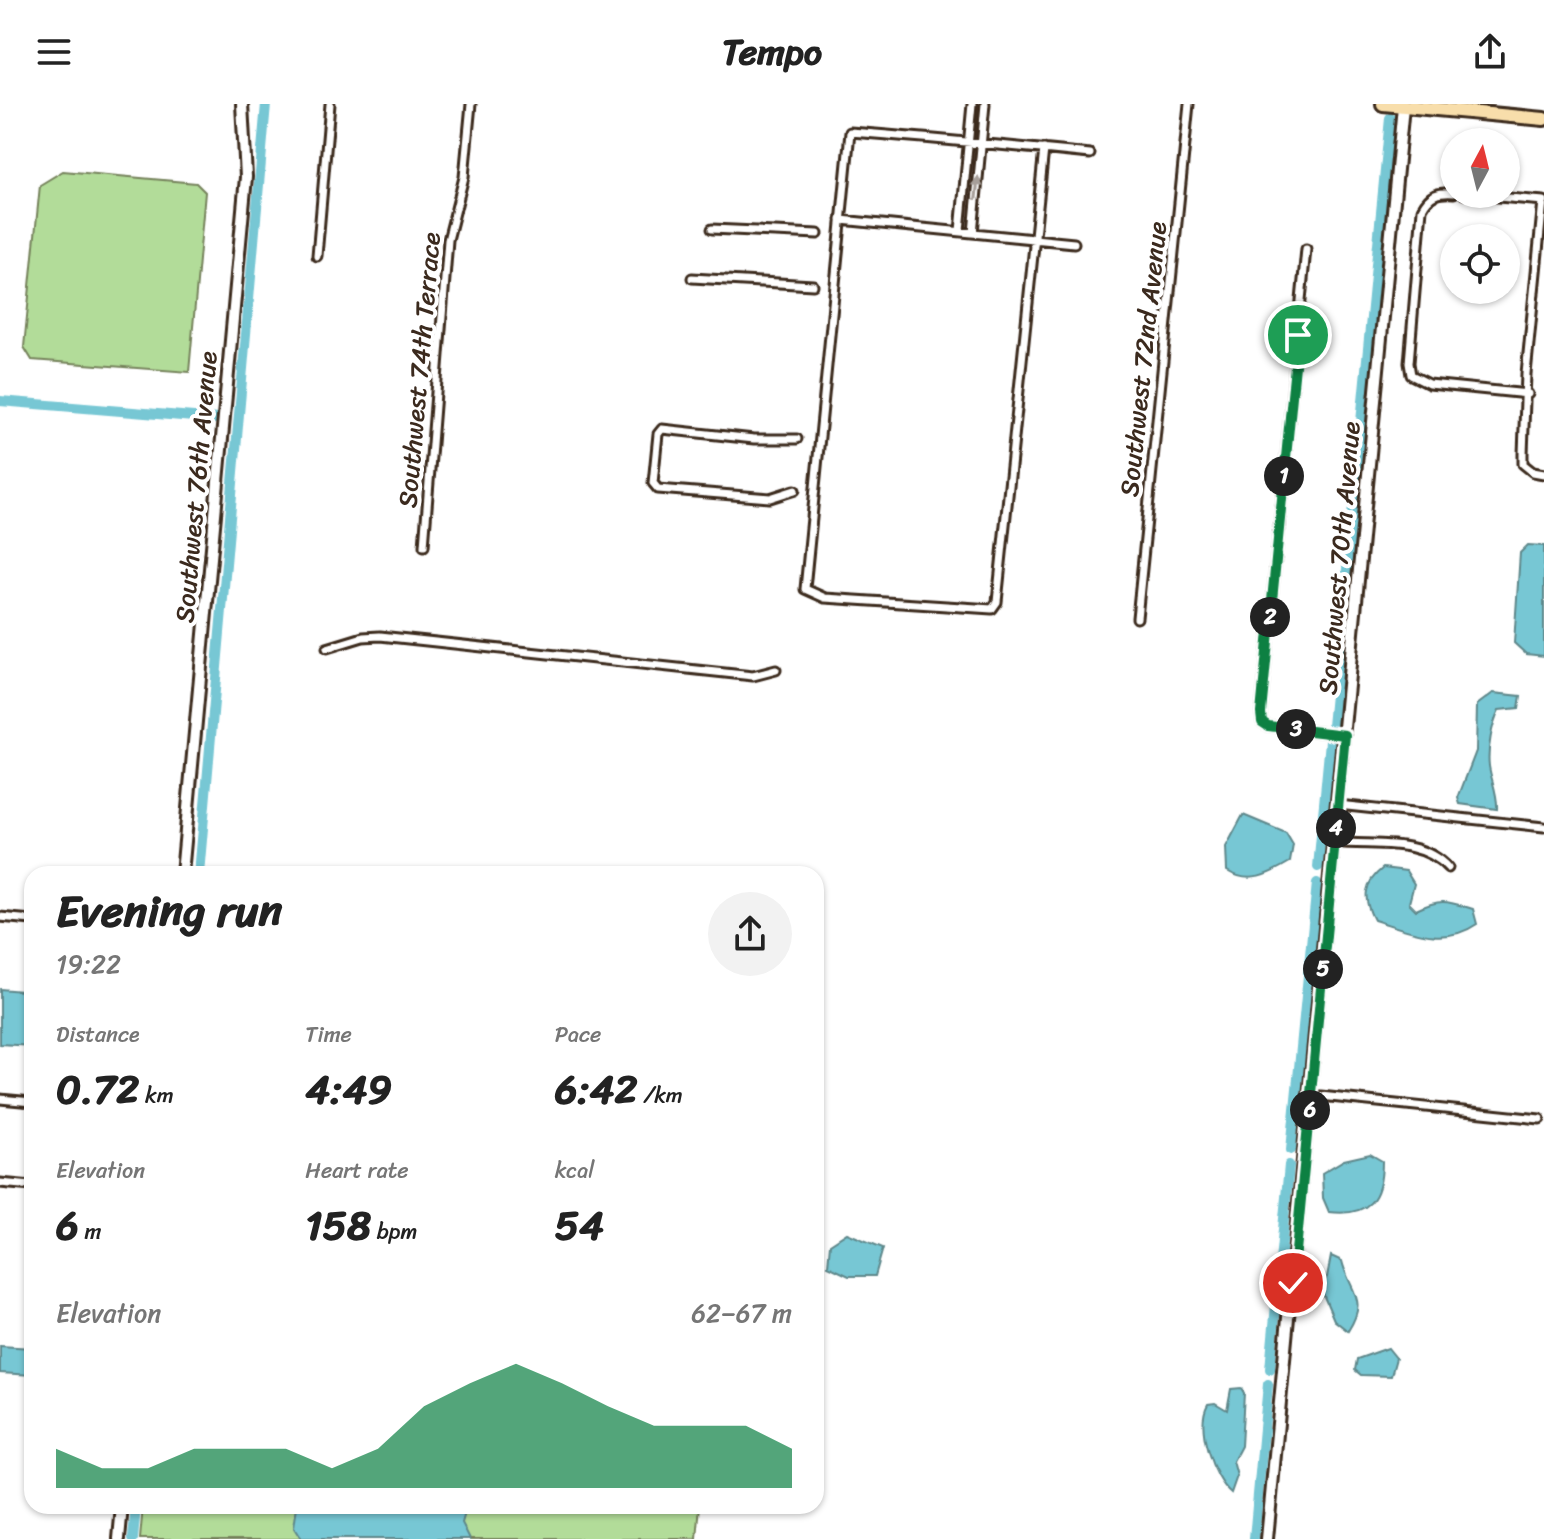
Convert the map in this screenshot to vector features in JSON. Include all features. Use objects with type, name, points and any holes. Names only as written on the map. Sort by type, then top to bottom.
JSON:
[{"type":"main road","points":[[1383,104],[1544,119]]},
{"type":"street","name":"Southwest 76th Avenue","points":[[183,866],[246,177],[242,104]]},
{"type":"street","points":[[317,256],[330,104]]},
{"type":"street","name":"Southwest 74th Terrace","points":[[424,546],[448,240],[464,177],[471,104]]},
{"type":"street","points":[[960,231],[972,104]]},
{"type":"street","points":[[973,233],[985,104]]},
{"type":"street","name":"Southwest 72nd Avenue","points":[[1137,618],[1189,104]]},
{"type":"street","name":"Southwest 70th Avenue","points":[[1267,1539],[1404,105]]},
{"type":"street","points":[[1044,149],[997,602],[992,609],[825,598],[805,589],[850,132],[982,143],[1044,149],[1090,154]]},
{"type":"street","points":[[1440,192],[1427,199],[1422,209],[1409,363],[1411,375],[1429,384],[1528,394]]},
{"type":"street","points":[[1520,199],[1544,201],[1526,374],[1528,394],[1523,464],[1533,472],[1544,474]]},
{"type":"street","points":[[841,220],[1074,243]]},
{"type":"street","points":[[712,229],[818,234]]},
{"type":"street","points":[[1306,249],[1262,722],[1345,735]]},
{"type":"street","points":[[692,278],[813,285]]},
{"type":"street","points":[[795,490],[770,498],[658,489],[653,483],[658,434],[662,429],[754,439],[797,439]]},
{"type":"street","points":[[327,648],[363,637],[380,636],[753,676],[776,670]]},
{"type":"street","points":[[1338,805],[1544,827]]},
{"type":"street","points":[[1335,842],[1422,848],[1437,856],[1448,868]]},
{"type":"street","points":[[0,917],[24,919]]},
{"type":"street","points":[[1311,1095],[1540,1119]]},
{"type":"street","points":[[0,1099],[24,1101]]},
{"type":"street","points":[[0,1183],[24,1185]]},
{"type":"street","points":[[119,1539],[121,1514]]},
{"type":"green space","points":[[63,171],[196,183],[205,192],[189,372],[32,360],[24,347],[40,185]]},
{"type":"green space","points":[[142,1514],[699,1514],[697,1539],[140,1539]]},
{"type":"water","points":[[1528,545],[1544,546],[1544,656],[1526,654],[1514,643],[1520,553]]},
{"type":"water","points":[[1493,693],[1521,696],[1519,708],[1499,710],[1492,730],[1489,760],[1497,809],[1460,804],[1458,798],[1476,751],[1477,705]]},
{"type":"water","points":[[1243,815],[1286,833],[1293,845],[1290,862],[1259,877],[1243,877],[1227,871],[1226,847]]},
{"type":"water","points":[[1383,868],[1406,871],[1414,884],[1409,903],[1416,910],[1438,902],[1457,904],[1473,909],[1477,924],[1465,931],[1439,936],[1374,920],[1367,891],[1372,879]]},
{"type":"water","points":[[0,989],[24,991],[24,1046],[0,1044]]},
{"type":"water","points":[[1370,1154],[1382,1161],[1376,1195],[1363,1208],[1343,1213],[1329,1212],[1323,1198],[1322,1173],[1344,1160]]},
{"type":"water","points":[[847,1233],[883,1248],[875,1276],[849,1276],[828,1266],[830,1244]]},
{"type":"water","points":[[1331,1256],[1342,1261],[1356,1296],[1357,1311],[1348,1331],[1334,1320],[1320,1287],[1327,1277]]},
{"type":"water","points":[[0,1346],[24,1348],[24,1374],[0,1373]]},
{"type":"water","points":[[1388,1348],[1396,1358],[1391,1376],[1361,1375],[1355,1370],[1357,1359]]},
{"type":"water","points":[[1241,1388],[1244,1393],[1241,1446],[1233,1461],[1237,1476],[1231,1493],[1218,1476],[1208,1452],[1205,1414],[1208,1404],[1215,1403],[1227,1410],[1231,1389]]},
{"type":"water","points":[[296,1514],[465,1514],[462,1523],[470,1539],[301,1539],[294,1528]]},
{"type":"waterway","points":[[200,866],[266,104]]},
{"type":"waterway","points":[[1332,726],[1390,118]]},
{"type":"waterway","points":[[0,401],[218,419]]},
{"type":"waterway","points":[[1318,867],[1330,741]]},
{"type":"waterway","points":[[1291,1150],[1317,883]]},
{"type":"waterway","points":[[1270,1369],[1289,1165]]},
{"type":"waterway","points":[[1254,1539],[1268,1384]]},
{"type":"waterway","points":[[133,1539],[135,1514]]},
{"type":"route","points":[[1293,1283],[1345,735],[1268,726],[1262,722],[1298,335]]}]
